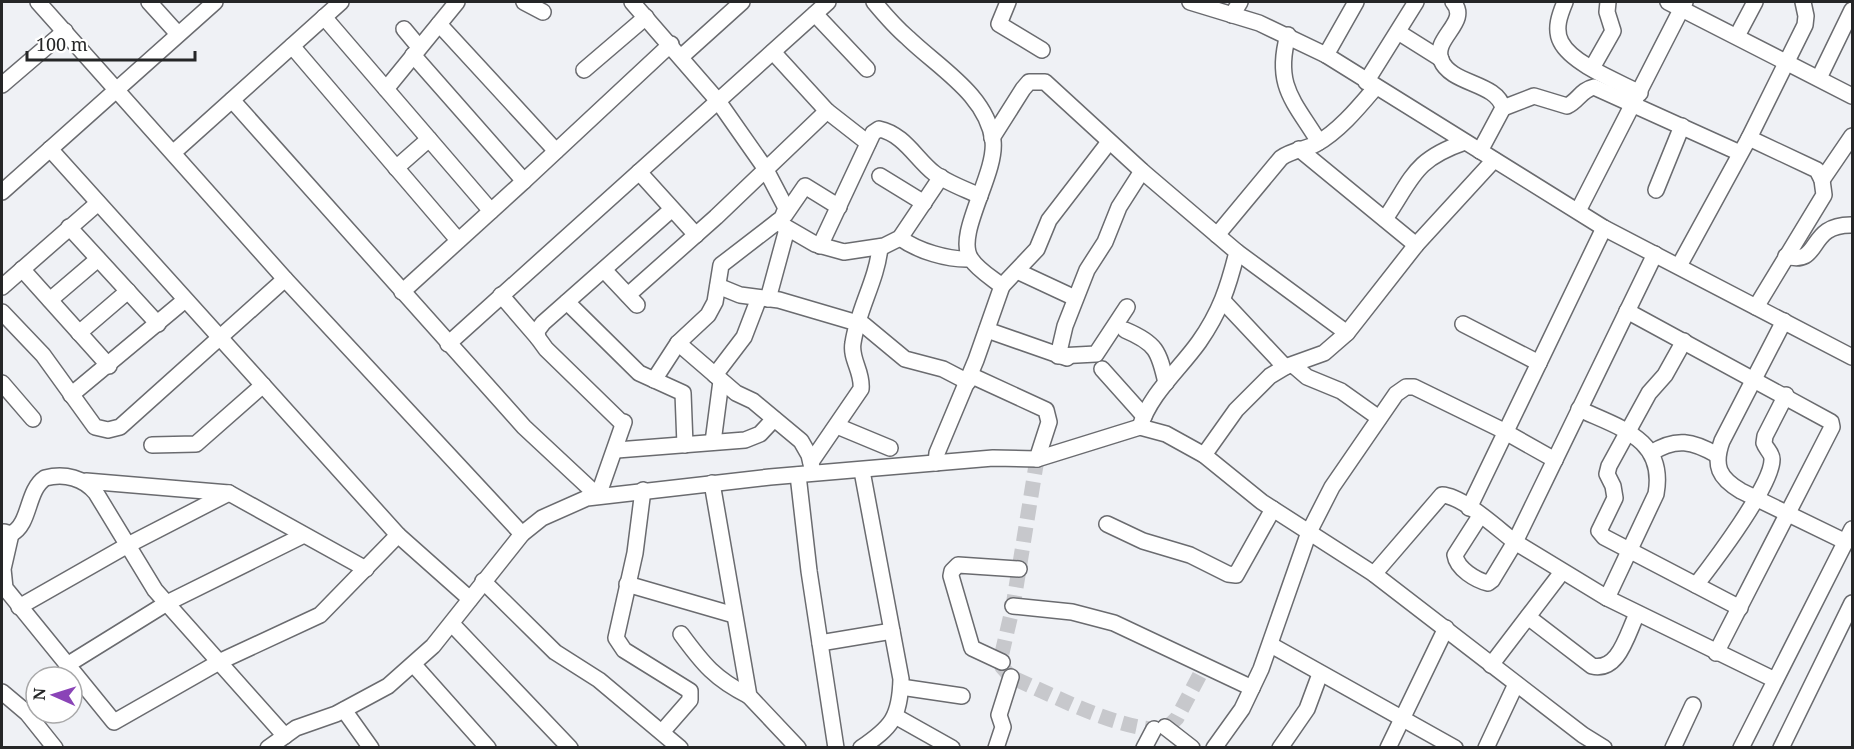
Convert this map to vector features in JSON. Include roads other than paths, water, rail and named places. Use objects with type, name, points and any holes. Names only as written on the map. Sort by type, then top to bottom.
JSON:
[{"type":"street","points":[[38,2],[285,279],[522,534]]},
{"type":"street","points":[[149,2],[178,34]]},
{"type":"street","points":[[2,191],[215,2]]},
{"type":"street","points":[[174,153],[341,2]]},
{"type":"street","points":[[386,89],[457,2]]},
{"type":"street","points":[[524,2],[543,12]]},
{"type":"street","points":[[632,2],[671,44],[718,101],[765,168],[786,204],[764,298],[744,337],[718,378],[713,442]]},
{"type":"street","points":[[681,57],[742,2]]},
{"type":"street","points":[[448,344],[828,2]]},
{"type":"street","points":[[874,2],[906,37],[972,95],[992,138],[994,157],[968,237],[970,259]]},
{"type":"street","points":[[1008,2],[999,24],[1042,50]]},
{"type":"street","points":[[1190,2],[1236,8],[1326,55],[1604,228],[1852,357]]},
{"type":"street","points":[[1326,55],[1356,2]]},
{"type":"street","points":[[1217,235],[1281,158],[1320,142],[1350,117],[1371,85],[1416,2]]},
{"type":"street","points":[[1441,59],[1439,50],[1442,42],[1459,12],[1453,2]]},
{"type":"street","points":[[1565,2],[1557,27],[1561,42],[1571,54],[1682,126],[1740,153]]},
{"type":"street","points":[[1592,68],[1612,31],[1607,12],[1608,2]]},
{"type":"street","points":[[1737,36],[1755,2]]},
{"type":"street","points":[[1679,266],[1749,138],[1804,25],[1806,16],[1803,2]]},
{"type":"street","points":[[1578,211],[1637,98],[1678,4],[1852,96]]},
{"type":"street","points":[[1819,78],[1852,10]]},
{"type":"street","points":[[815,14],[867,69]]},
{"type":"street","points":[[584,70],[646,16]]},
{"type":"street","points":[[324,17],[491,211]]},
{"type":"street","points":[[439,24],[556,151]]},
{"type":"street","points":[[404,29],[416,51],[524,181]]},
{"type":"street","points":[[2,85],[65,31]]},
{"type":"street","points":[[1398,32],[1441,59],[1453,73],[1498,97],[1503,108]]},
{"type":"street","points":[[1288,35],[1282,59],[1282,76],[1288,91],[1320,142]]},
{"type":"street","points":[[402,292],[671,44]]},
{"type":"street","points":[[292,46],[458,240]]},
{"type":"street","points":[[773,52],[827,111],[868,143]]},
{"type":"street","points":[[992,138],[1029,82],[1037,80],[1045,82],[1109,142],[1237,252],[1347,333]]},
{"type":"street","points":[[1480,151],[1503,108],[1534,96],[1567,106],[1573,104],[1582,92],[1594,87],[1637,98]]},
{"type":"street","points":[[232,100],[524,427],[598,496]]},
{"type":"street","points":[[604,270],[632,300],[765,168],[827,111]]},
{"type":"street","points":[[1656,190],[1682,126]]},
{"type":"street","points":[[820,246],[868,143],[876,131],[888,132],[918,154],[931,170],[941,177],[980,196]]},
{"type":"street","points":[[1822,180],[1852,136]]},
{"type":"street","points":[[1749,138],[1817,170],[1822,180],[1824,195],[1822,202],[1756,307]]},
{"type":"street","points":[[396,168],[429,139]]},
{"type":"street","points":[[936,463],[937,453],[969,378],[1002,286],[1037,249],[1049,220],[1109,142]]},
{"type":"street","points":[[1385,219],[1420,165],[1442,150],[1465,142]]},
{"type":"street","points":[[50,149],[398,535],[470,599]]},
{"type":"street","points":[[1299,149],[1416,245]]},
{"type":"street","points":[[1204,455],[1251,393],[1270,376],[1323,353],[1347,333],[1416,245],[1494,160]]},
{"type":"street","points":[[1058,356],[1075,298],[1087,270],[1105,242],[1119,207],[1142,171]]},
{"type":"street","points":[[639,172],[696,235]]},
{"type":"street","points":[[880,176],[924,203]]},
{"type":"street","points":[[783,222],[820,246],[844,252],[880,247],[900,238],[941,177]]},
{"type":"street","points":[[654,380],[678,343],[708,315],[715,302],[721,265],[783,222],[805,186],[839,207]]},
{"type":"street","points":[[2,287],[98,202]]},
{"type":"street","points":[[538,338],[538,329],[671,210]]},
{"type":"street","points":[[1786,256],[1795,259],[1804,257],[1813,250],[1820,235],[1828,228],[1839,224],[1852,225]]},
{"type":"street","points":[[69,227],[158,324]]},
{"type":"street","points":[[1604,228],[1506,433],[1475,512],[1455,555],[1456,562],[1478,580],[1488,583],[1492,580],[1515,542],[1655,254]]},
{"type":"street","points":[[900,238],[909,244],[948,257],[970,259],[1002,286]]},
{"type":"street","points":[[807,470],[861,389],[861,375],[852,348],[865,295],[878,265],[880,247]]},
{"type":"street","points":[[268,747],[296,728],[372,697],[414,665],[452,624],[483,581],[522,534],[542,518],[568,505],[598,496],[807,470],[862,471],[993,458],[1037,459],[1142,421],[1166,383],[1198,343],[1224,302],[1237,252]]},
{"type":"street","points":[[50,300],[98,259]]},
{"type":"street","points":[[22,269],[109,366]]},
{"type":"street","points":[[1017,271],[1075,298]]},
{"type":"street","points":[[2,312],[43,355],[95,426],[108,430],[120,427],[285,279]]},
{"type":"street","points":[[718,286],[740,295],[764,298],[858,323],[876,333],[905,359],[969,378],[1046,410],[1049,422],[1037,459]]},
{"type":"street","points":[[79,333],[128,291]]},
{"type":"street","points":[[501,296],[546,349],[622,422],[598,496]]},
{"type":"street","points":[[72,395],[185,300]]},
{"type":"street","points":[[567,302],[633,368],[683,393],[685,445]]},
{"type":"street","points":[[1224,302],[1289,366],[1307,377],[1341,391],[1379,418]]},
{"type":"street","points":[[1058,356],[1096,354],[1127,307]]},
{"type":"street","points":[[1627,311],[1828,417],[1832,427],[1716,653]]},
{"type":"street","points":[[1741,747],[1849,535],[1787,513],[1756,499],[1730,484],[1719,471],[1717,455],[1753,378],[1784,321]]},
{"type":"street","points":[[1463,324],[1539,363]]},
{"type":"street","points":[[987,330],[1058,356],[1082,362]]},
{"type":"street","points":[[1125,330],[1141,337],[1155,349],[1166,383]]},
{"type":"street","points":[[1684,341],[1670,369],[1648,393],[1607,474],[1614,486],[1615,498],[1599,531],[1604,537],[1740,608]]},
{"type":"street","points":[[678,343],[735,393],[753,401],[801,441],[807,470],[820,643],[836,747]]},
{"type":"street","points":[[1102,369],[1142,421],[1204,455],[1273,509],[1374,574],[1516,684],[1604,747]]},
{"type":"street","points":[[2,383],[33,419]]},
{"type":"street","points":[[153,446],[196,444],[263,386]]},
{"type":"street","points":[[1214,747],[1228,731],[1252,688],[1271,645],[1309,532],[1332,487],[1396,394],[1406,387],[1414,387],[1555,460]]},
{"type":"street","points":[[1696,585],[1756,499],[1772,462],[1771,453],[1764,443],[1765,436],[1786,395]]},
{"type":"street","points":[[1579,409],[1628,431],[1642,441],[1657,464],[1659,478],[1656,494],[1607,598]]},
{"type":"street","points":[[617,450],[751,439],[774,419]]},
{"type":"street","points":[[837,426],[890,448]]},
{"type":"street","points":[[1651,453],[1664,445],[1686,441],[1698,444],[1717,455]]},
{"type":"street","points":[[861,747],[878,736],[899,710],[901,687],[862,471]]},
{"type":"street","points":[[302,536],[167,603],[67,665],[19,607],[5,588],[2,579],[6,532],[18,529],[33,490],[41,481],[50,477],[229,493],[302,536],[366,569]]},
{"type":"street","points":[[86,481],[167,603],[221,661],[285,736]]},
{"type":"street","points":[[712,483],[749,696]]},
{"type":"street","points":[[644,490],[635,553],[617,628],[617,643],[624,650],[686,687],[692,693],[690,700],[662,732]]},
{"type":"street","points":[[19,607],[128,545],[229,493]]},
{"type":"street","points":[[1374,574],[1437,498],[1448,495],[1515,542],[1607,598],[1775,680]]},
{"type":"street","points":[[1107,524],[1143,541],[1202,560],[1232,575],[1239,572],[1273,509]]},
{"type":"street","points":[[84,686],[114,722],[221,661],[320,615],[398,535]]},
{"type":"street","points":[[1002,662],[977,652],[969,643],[952,571],[955,567],[965,565],[1019,569]]},
{"type":"street","points":[[1491,664],[1562,572]]},
{"type":"street","points":[[483,581],[555,652],[599,680],[680,747]]},
{"type":"street","points":[[627,584],[734,615]]},
{"type":"street","points":[[1780,747],[1846,635],[1852,603]]},
{"type":"street","points":[[1013,606],[1072,612],[1114,623],[1252,688]]},
{"type":"street","points":[[1528,616],[1592,666],[1602,668],[1609,666],[1615,660],[1637,614]]},
{"type":"street","points":[[452,624],[570,747]]},
{"type":"street","points":[[1388,747],[1446,628]]},
{"type":"street","points":[[820,643],[892,631]]},
{"type":"street","points":[[681,634],[711,673],[727,685],[749,696],[798,747]]},
{"type":"street","points":[[1271,645],[1455,747]]},
{"type":"street","points":[[414,665],[488,747]]},
{"type":"street","points":[[1280,747],[1307,709],[1320,674]]},
{"type":"street","points":[[996,747],[1002,727],[999,715],[1011,677]]},
{"type":"street","points":[[1486,747],[1516,684]]},
{"type":"street","points":[[901,687],[962,696]]},
{"type":"street","points":[[2,692],[20,706],[55,747]]},
{"type":"street","points":[[1673,747],[1693,705]]},
{"type":"street","points":[[344,710],[371,747]]},
{"type":"street","points":[[895,716],[952,747]]},
{"type":"street","points":[[1144,747],[1160,728],[1192,747]]},
{"type":"tunnel","points":[[1037,459],[1013,606],[1002,653],[1002,667],[1011,677],[1100,716],[1136,727],[1160,729],[1177,718],[1205,665]]}]
